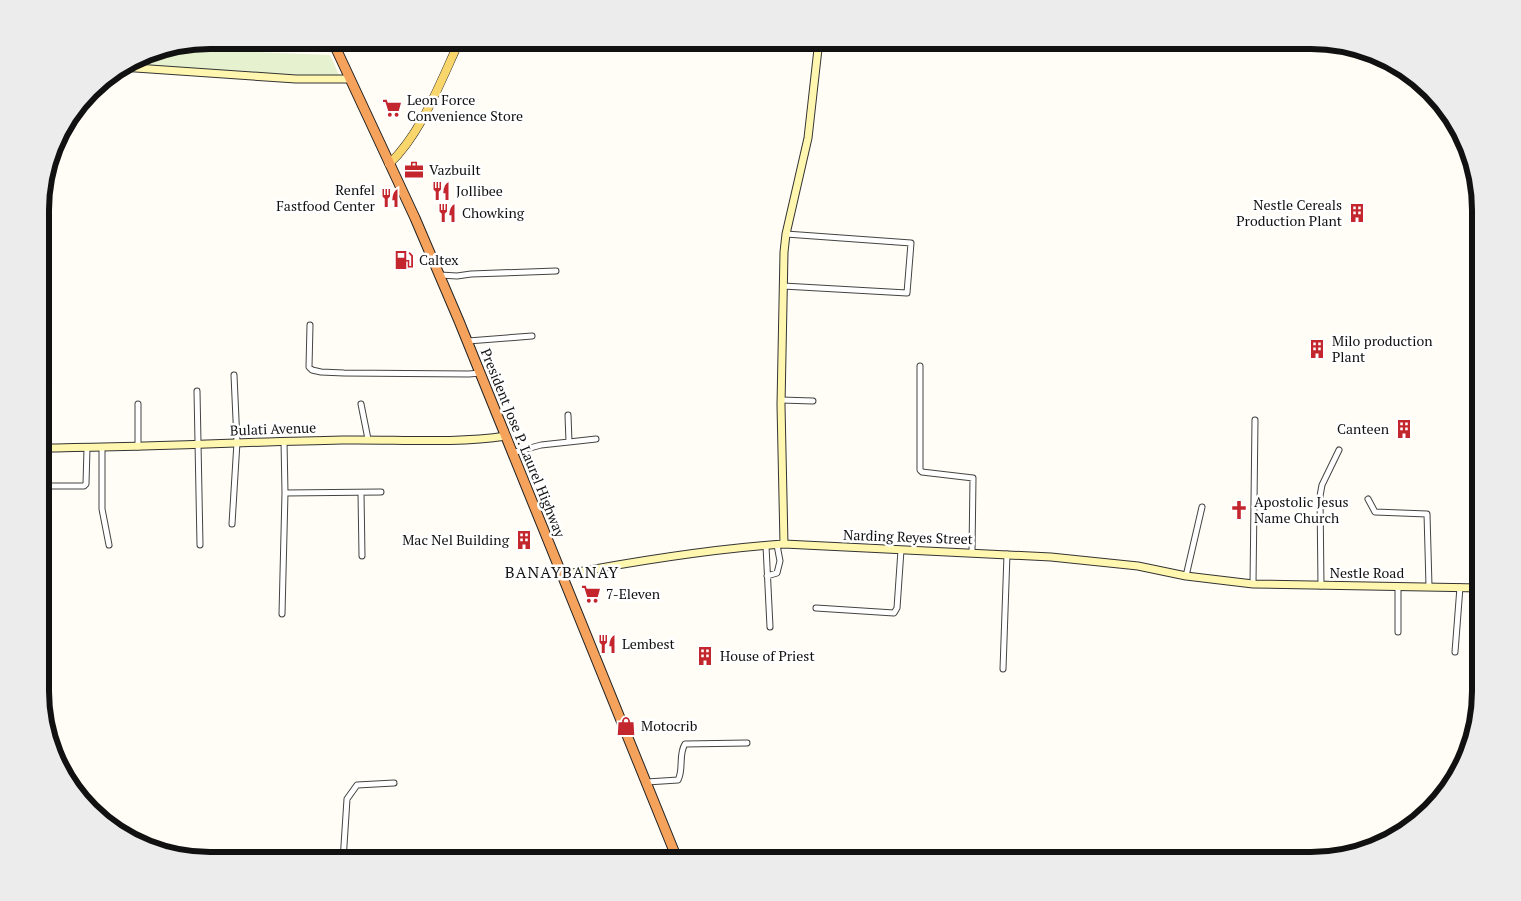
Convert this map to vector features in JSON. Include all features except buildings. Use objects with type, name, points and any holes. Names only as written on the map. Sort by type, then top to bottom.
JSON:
[{"type":"highway","name":"President Jose P. Laurel Highway","points":[[336,49],[440,275],[674,852]]},
{"type":"main road","points":[[390,164],[403,150],[422,118],[456,49]]},
{"type":"street","points":[[767,576],[777,573],[780,567],[783,286],[786,234],[808,138],[818,49]]},
{"type":"street","points":[[133,68],[296,79],[350,79]]},
{"type":"street","points":[[783,286],[907,293],[911,244],[786,234]]},
{"type":"street","points":[[440,275],[456,276],[556,271]]},
{"type":"street","points":[[310,325],[309,367],[312,370],[370,374],[480,373]]},
{"type":"street","points":[[468,342],[532,336]]},
{"type":"street","points":[[920,366],[920,470],[922,472],[974,478],[972,552]]},
{"type":"street","points":[[232,524],[237,442],[234,375]]},
{"type":"street","points":[[197,391],[200,545]]},
{"type":"street","points":[[781,400],[813,402]]},
{"type":"street","points":[[138,404],[138,447]]},
{"type":"street","points":[[361,404],[368,439]]},
{"type":"street","points":[[568,415],[569,442]]},
{"type":"street","points":[[1254,584],[1255,420]]},
{"type":"street","name":"Bulati Avenue","points":[[49,448],[138,447],[237,442],[368,439],[466,440],[506,436]]},
{"type":"street","points":[[512,453],[541,445],[596,439]]},
{"type":"street","points":[[282,614],[285,492],[284,441]]},
{"type":"street","points":[[102,447],[102,509],[109,545]]},
{"type":"street","points":[[49,486],[84,486],[86,484],[87,448]]},
{"type":"street","points":[[1321,586],[1320,496],[1322,485],[1339,450]]},
{"type":"street","points":[[285,492],[380,492]]},
{"type":"street","points":[[361,493],[362,556]]},
{"type":"street","points":[[1368,499],[1375,512],[1427,514],[1429,586]]},
{"type":"street","points":[[1186,576],[1202,506]]},
{"type":"street","name":"Narding Reyes Street","points":[[562,575],[647,559],[781,544],[1008,554],[1129,565],[1186,576],[1254,584]]},
{"type":"street","points":[[766,546],[770,627]]},
{"type":"street","points":[[816,608],[894,613],[897,608],[901,550]]},
{"type":"street","points":[[1003,668],[1008,554]]},
{"type":"street","name":"Nestle Road","points":[[1254,584],[1472,588]]},
{"type":"street","points":[[1398,586],[1398,632]]},
{"type":"street","points":[[1455,652],[1460,587]]},
{"type":"street","points":[[646,782],[678,780],[681,774],[682,749],[686,744],[747,743]]},
{"type":"street","points":[[343,852],[345,810],[347,800],[356,785],[394,784]]},
{"type":"green space","points":[[199,49],[253,49],[253,52],[330,55],[340,77],[146,68],[146,62],[178,52]]},
{"type":"place","name":"Leon Force Convenience Store","points":[[392,108]]},
{"type":"place","name":"Vazbuilt","points":[[414,170]]},
{"type":"place","name":"Jollibee","points":[[441,191]]},
{"type":"place","name":"Renfel Fastfood Center","points":[[390,198]]},
{"type":"place","name":"Chowking","points":[[447,213]]},
{"type":"place","name":"Nestle Cereals Production Plant","points":[[1357,213]]},
{"type":"place","name":"Caltex","points":[[404,260]]},
{"type":"place","name":"Milo production Plant","points":[[1317,349]]},
{"type":"place","name":"Canteen","points":[[1404,429]]},
{"type":"place","name":"Apostolic Jesus Name Church","points":[[1239,510]]},
{"type":"place","name":"Mac Nel Building","points":[[524,540]]},
{"type":"place","name":"7-Eleven","points":[[591,594]]},
{"type":"place","name":"Lembest","points":[[607,644]]},
{"type":"place","name":"House of Priest","points":[[705,656]]},
{"type":"place","name":"Motocrib","points":[[626,726]]},
{"type":"district","name":"BANAYBANAY","points":[[562,572]]}]
